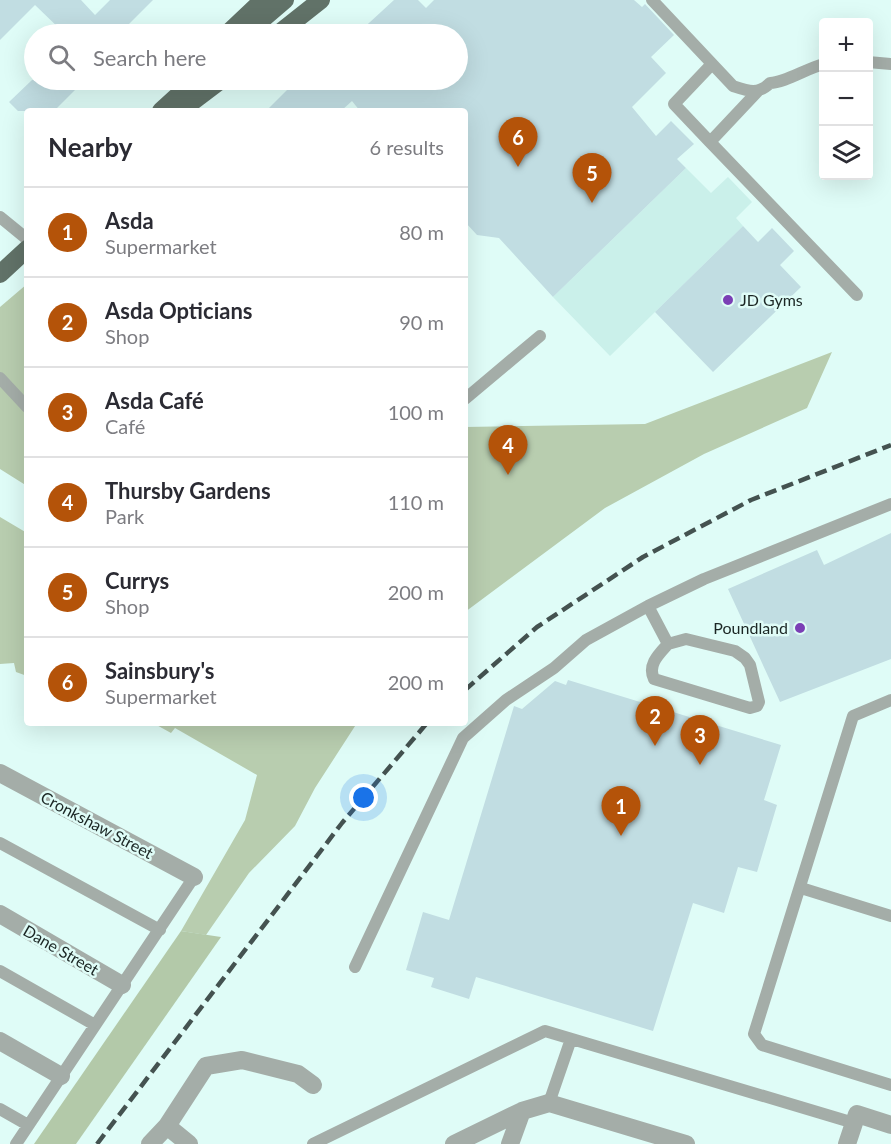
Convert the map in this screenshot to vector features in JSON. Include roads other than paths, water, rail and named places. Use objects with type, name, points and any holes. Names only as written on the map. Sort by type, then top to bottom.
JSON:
[{"type":"main road","points":[[238,24],[263,0]]},
{"type":"main road","points":[[257,24],[285,0]]},
{"type":"main road","points":[[291,24],[321,0]]},
{"type":"main road","points":[[163,108],[175,90]]},
{"type":"main road","points":[[164,108],[184,90]]},
{"type":"main road","points":[[184,108],[208,90]]},
{"type":"main road","points":[[0,274],[24,252]]},
{"type":"street","name":"Cronkshaw Street","points":[[0,773],[194,877]]},
{"type":"street","name":"Dane Street","points":[[0,914],[122,985]]},
{"type":"street","points":[[0,1041],[61,1076]]},
{"type":"street","points":[[150,1144],[167,1126],[206,1066],[242,1060],[298,1074],[313,1085]]},
{"type":"street","points":[[454,1144],[522,1111],[549,1103],[686,1144]]},
{"type":"street","points":[[510,1144],[522,1111]]},
{"type":"street","points":[[847,1144],[856,1119],[891,1125]]},
{"type":"street","points":[[167,1126],[189,1144]]},
{"type":"lane","points":[[652,0],[733,86],[750,92],[763,90],[770,83],[778,83],[819,66]]},
{"type":"lane","points":[[873,62],[891,64]]},
{"type":"lane","points":[[712,64],[674,104],[857,295]]},
{"type":"lane","points":[[710,141],[758,91]]},
{"type":"lane","points":[[0,217],[24,236]]},
{"type":"lane","points":[[468,396],[540,336]]},
{"type":"lane","points":[[0,378],[24,404]]},
{"type":"lane","points":[[355,968],[464,738],[506,700],[554,668],[586,640],[648,606],[704,579],[891,504]]},
{"type":"lane","points":[[648,606],[668,644]]},
{"type":"lane","points":[[686,639],[735,651],[750,665],[758,706],[750,708],[658,682],[651,673],[655,658],[668,644],[686,639]]},
{"type":"lane","points":[[891,700],[853,716],[754,1034],[762,1045],[891,1085]]},
{"type":"lane","points":[[0,843],[160,930]]},
{"type":"lane","points":[[16,1144],[194,877]]},
{"type":"lane","points":[[801,888],[891,916]]},
{"type":"lane","points":[[0,971],[95,1025]]},
{"type":"lane","points":[[313,1144],[545,1032],[856,1119]]},
{"type":"lane","points":[[549,1103],[571,1039]]},
{"type":"lane","points":[[0,1109],[28,1125]]},
{"type":"railway","points":[[468,687],[537,627],[643,557],[751,500],[891,445]]},
{"type":"railway","points":[[97,1144],[342,823],[424,726]]},
{"type":"place","name":"Sainsbury's","points":[[518,167]]},
{"type":"place","name":"Currys","points":[[592,203]]},
{"type":"place","name":"JD Gyms","points":[[728,300]]},
{"type":"place","name":"Thursby Gardens","points":[[508,475]]},
{"type":"place","name":"Poundland","points":[[800,628]]},
{"type":"place","name":"Asda Opticians","points":[[655,746]]},
{"type":"place","name":"Asda Café","points":[[700,765]]},
{"type":"place","name":"Asda","points":[[621,836]]}]
